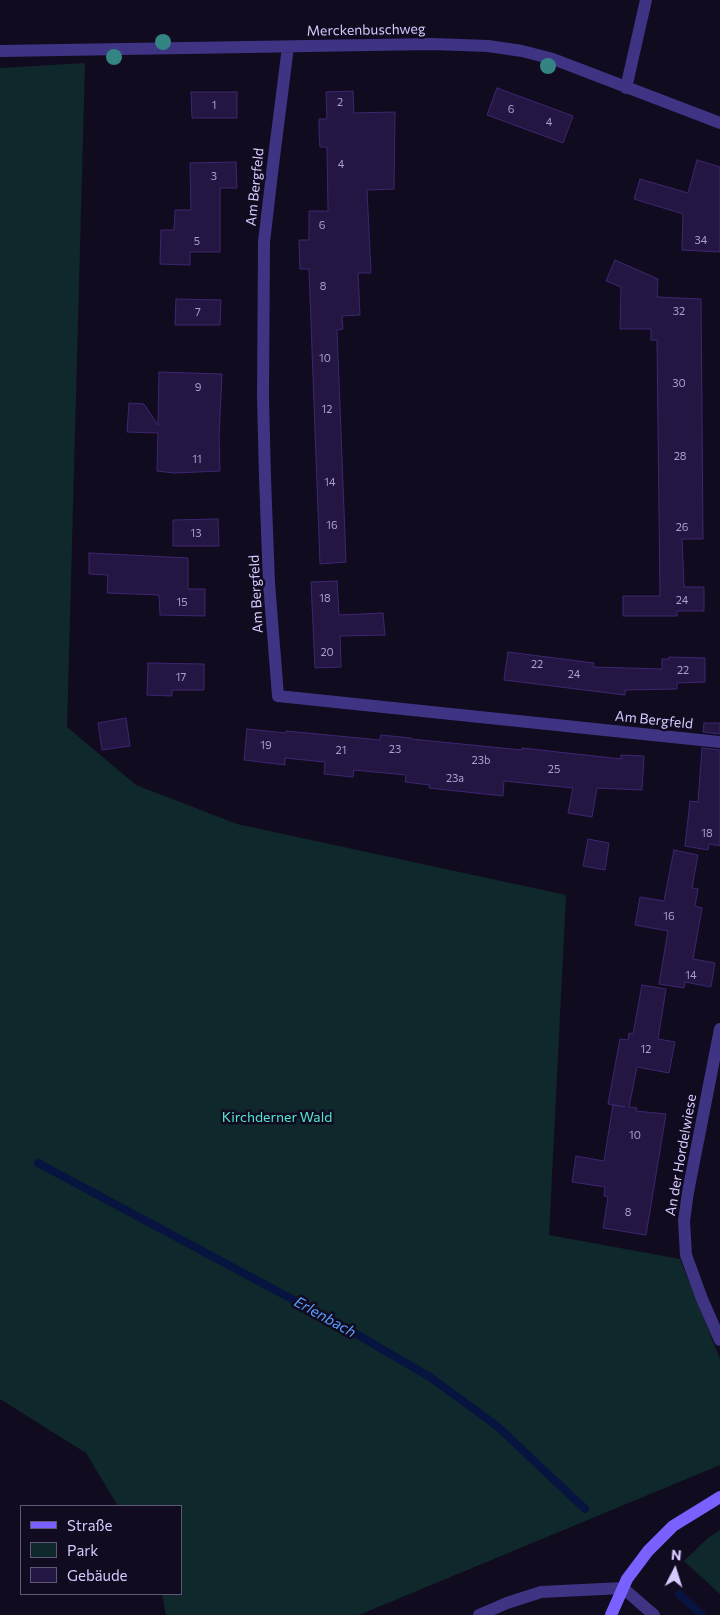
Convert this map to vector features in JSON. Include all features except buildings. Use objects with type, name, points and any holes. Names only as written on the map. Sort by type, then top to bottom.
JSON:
[{"type":"street","points":[[626,88],[646,0]]},
{"type":"street","name":"Merckenbuschweg","points":[[0,50],[433,44],[496,47],[522,51],[553,60],[720,123]]},
{"type":"street","name":"Am Bergfeld","points":[[288,47],[264,242],[263,398],[265,478],[269,583],[278,696],[720,742]]},
{"type":"street","name":"An der Hordelwiese","points":[[720,1029],[684,1221],[686,1254],[702,1299],[720,1340]]},
{"type":"street","points":[[611,1615],[628,1578],[648,1551],[673,1526],[720,1496]]},
{"type":"street","points":[[479,1615],[507,1602],[541,1592],[623,1588],[654,1615]]},
{"type":"green space","name":"Kirchderner Wald","points":[[85,63],[67,727],[136,785],[237,824],[566,895],[549,1235],[680,1259],[720,1359],[720,1465],[359,1615],[166,1615],[162,1595],[182,1595],[182,1505],[117,1505],[86,1453],[0,1399],[0,68]]},
{"type":"green space","points":[[720,1530],[720,1594],[684,1561],[708,1538]]},
{"type":"waterway","name":"Erlenbach","points":[[38,1163],[346,1328],[430,1377],[497,1426],[585,1509]]},
{"type":"waterway","name":"Erlenbach","points":[[679,1594],[702,1615]]}]
